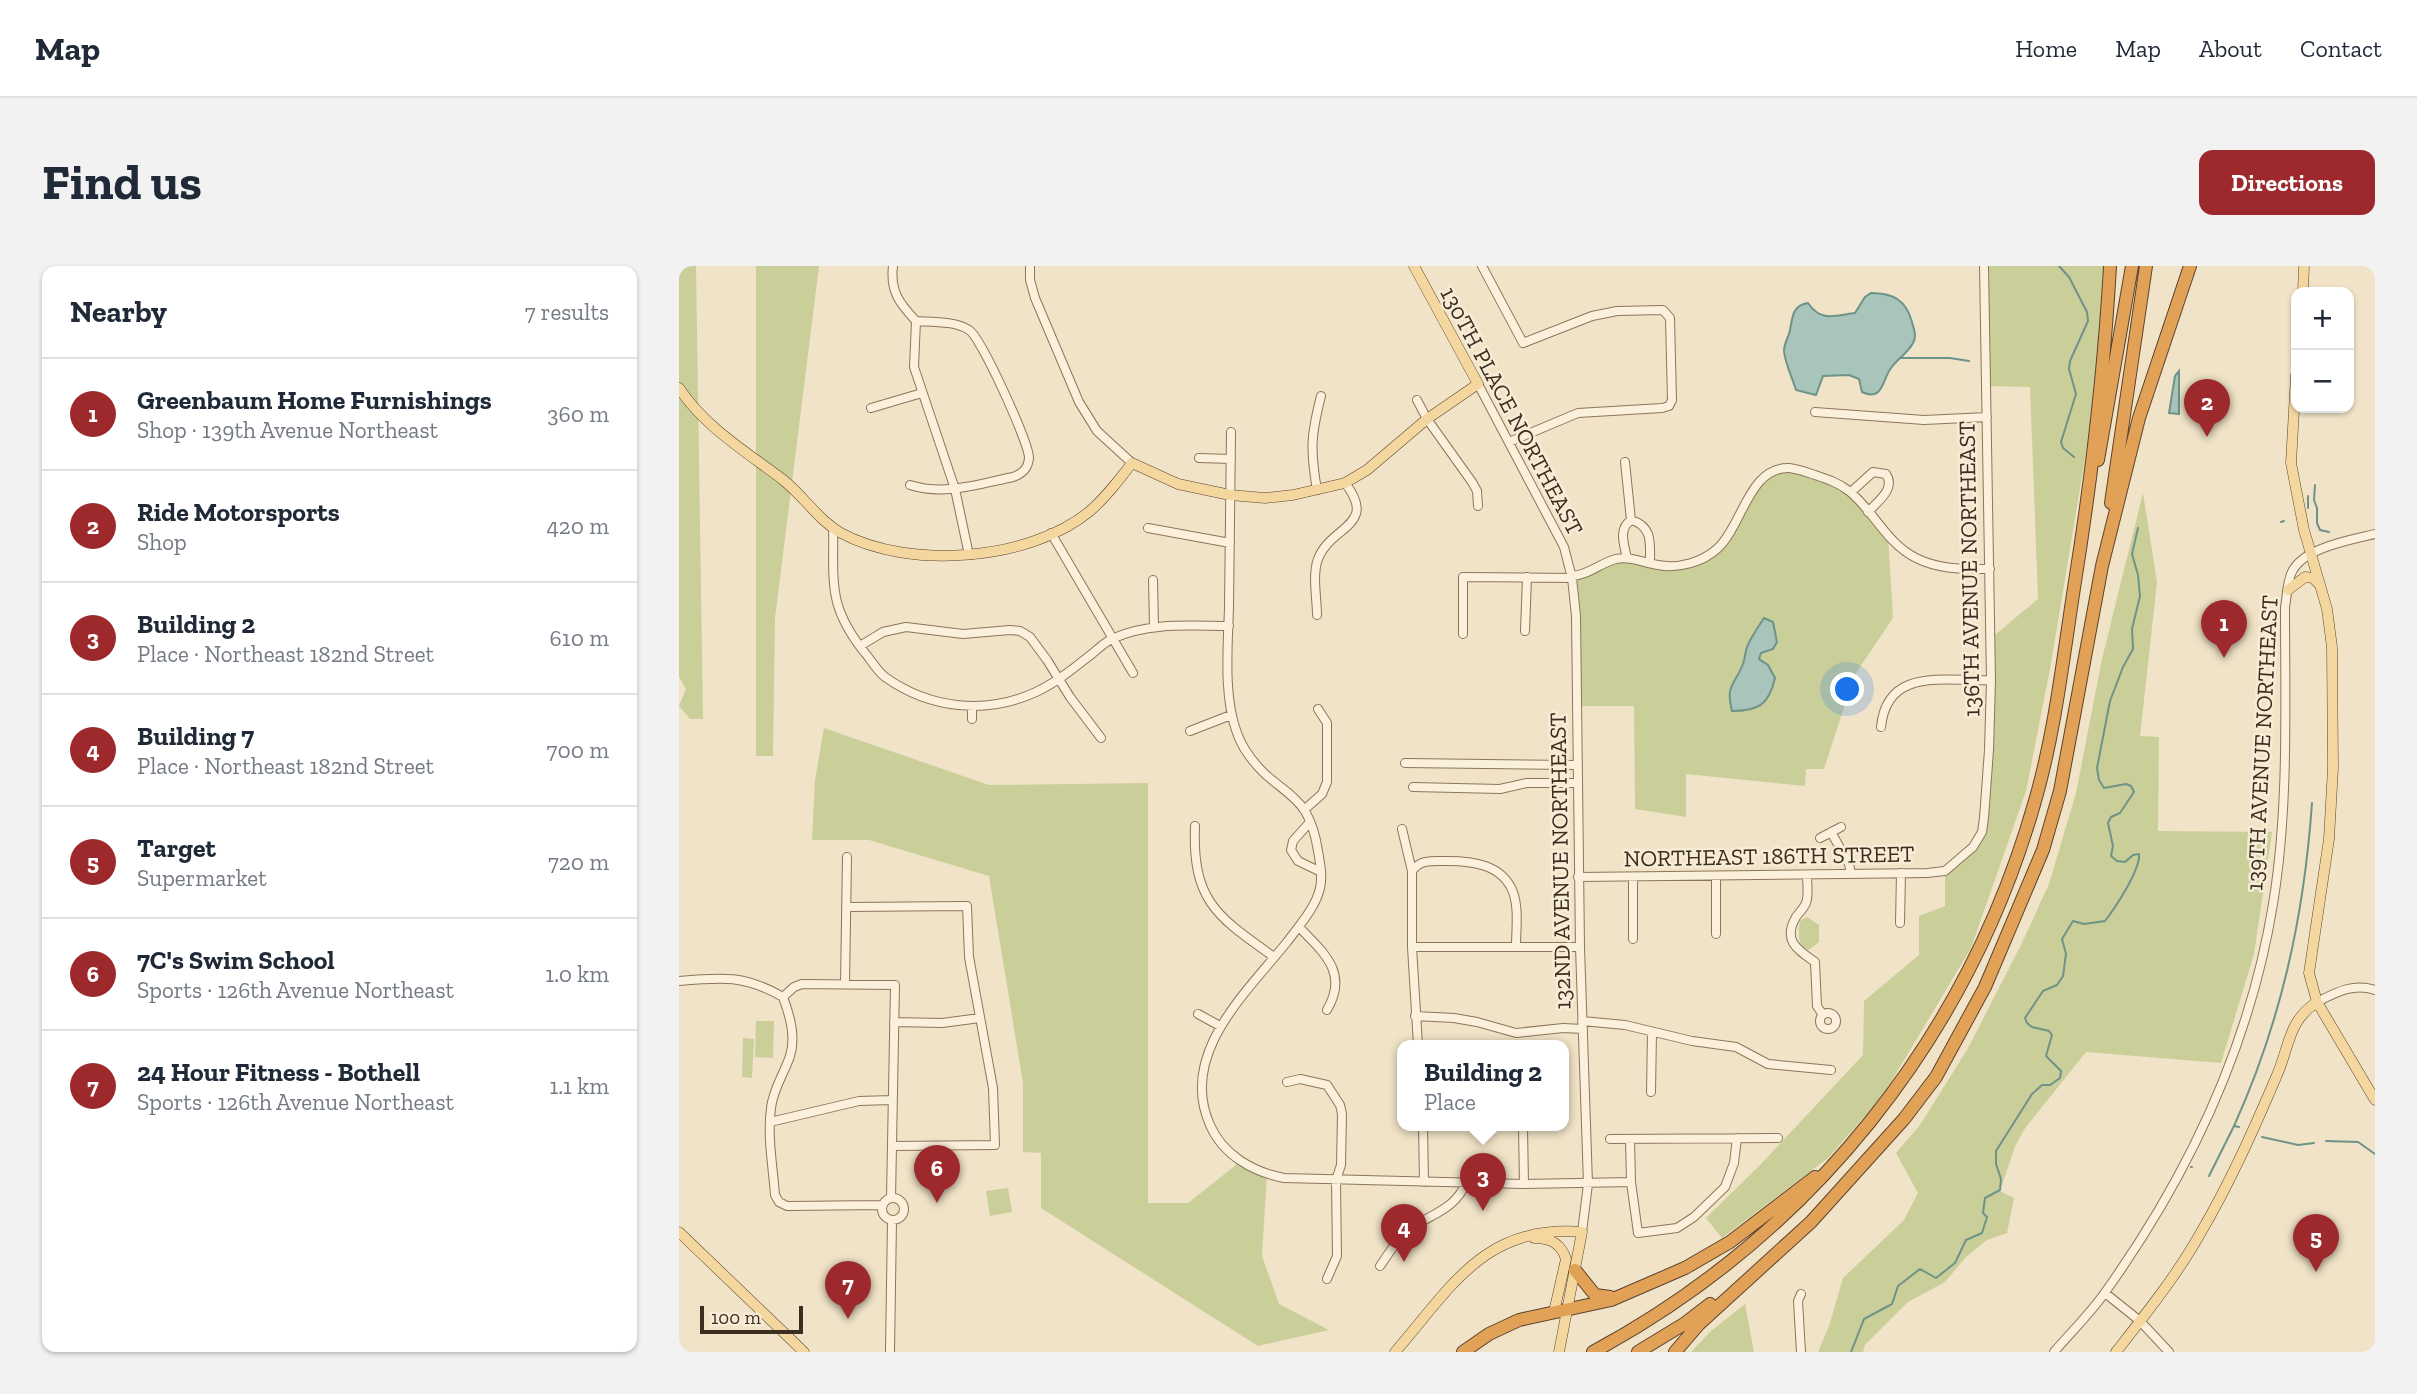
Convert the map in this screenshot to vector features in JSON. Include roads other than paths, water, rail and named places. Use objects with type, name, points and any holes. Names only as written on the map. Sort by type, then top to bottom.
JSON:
[{"type":"highway","points":[[2082,539],[2111,266]]},
{"type":"highway","points":[[1593,1352],[1673,1303],[1740,1253],[1804,1198],[1846,1153],[1887,1101],[1948,1009],[2007,885],[2035,800],[2052,725],[2082,539],[2132,266]]},
{"type":"highway","points":[[1675,1352],[1699,1324],[1811,1222],[1904,1119],[1936,1077],[1985,987],[2043,850],[2060,791],[2102,566],[2145,266]]},
{"type":"highway","points":[[2102,566],[2139,418],[2190,266]]},
{"type":"highway","points":[[1464,1352],[1510,1324],[1621,1296],[1685,1268],[1730,1242],[1846,1153]]},
{"type":"highway","points":[[1638,1352],[1684,1324],[1764,1264]]},
{"type":"highway","points":[[1575,1270],[1595,1295],[1601,1298],[1621,1296]]},
{"type":"main road","name":"130TH PLACE NORTHEAST","points":[[1413,266],[1478,384]]},
{"type":"main road","points":[[2302,287],[2304,266]]},
{"type":"main road","points":[[679,388],[701,416],[731,443],[785,481],[833,528],[891,550],[937,556],[1001,551],[1051,533],[1088,512],[1132,463],[1178,484],[1230,495],[1265,498],[1293,495],[1345,483],[1367,470],[1427,419],[1478,384]]},
{"type":"main road","points":[[2294,413],[2291,463],[2327,610],[2332,647],[2333,768],[2325,874],[2309,959],[2309,973],[2317,1002],[2375,1100]]},
{"type":"main road","points":[[2288,590],[2305,578],[2313,578],[2320,585]]},
{"type":"main road","points":[[2116,1352],[2199,1237],[2244,1153],[2282,1064],[2294,1025],[2302,1012],[2317,1002]]},
{"type":"main road","points":[[679,1232],[804,1352]]},
{"type":"main road","points":[[1395,1352],[1463,1272],[1489,1252],[1516,1239],[1543,1232],[1582,1232]]},
{"type":"main road","name":"132ND AVENUE NORTHEAST","points":[[1559,1352],[1564,1331],[1561,1311],[1575,1270],[1582,1232]]},
{"type":"main road","points":[[1516,1239],[1544,1238],[1553,1241],[1563,1251],[1566,1259],[1561,1311]]},
{"type":"street","points":[[893,266],[891,280],[894,292],[916,321],[960,326],[976,336],[1024,438],[1029,459],[1026,469],[1013,477],[955,489],[925,490],[910,485]]},
{"type":"street","points":[[1030,266],[1030,280],[1035,298],[1079,402],[1097,431],[1132,463]]},
{"type":"street","points":[[1482,266],[1523,343],[1592,316],[1617,311],[1663,310],[1670,318],[1672,400],[1668,406],[1578,413],[1509,442]]},
{"type":"street","name":"136TH AVENUE NORTHEAST","points":[[1958,862],[1973,847],[1982,832],[1989,750],[1990,569],[1984,266]]},
{"type":"street","points":[[916,321],[914,367],[955,489],[969,555]]},
{"type":"street","name":"130TH PLACE NORTHEAST","points":[[1478,384],[1559,537],[1572,577]]},
{"type":"street","points":[[871,408],[922,393]]},
{"type":"street","points":[[1317,489],[1312,458],[1312,430],[1321,396]]},
{"type":"street","points":[[1417,400],[1427,419],[1472,482],[1477,491],[1478,506]]},
{"type":"street","points":[[1815,412],[1924,420],[1987,417]]},
{"type":"street","points":[[1231,432],[1231,715],[1246,752],[1262,771],[1304,810],[1317,839],[1321,872],[1316,899],[1299,927],[1220,1026],[1208,1051],[1202,1072],[1202,1094],[1211,1129],[1228,1150],[1252,1168],[1284,1178],[1524,1184],[1632,1182]]},
{"type":"street","points":[[1199,458],[1231,459]]},
{"type":"street","points":[[1625,462],[1631,520]]},
{"type":"street","points":[[1464,634],[1464,577],[1572,577],[1590,572],[1606,562],[1627,558],[1669,566],[1697,561],[1716,550],[1728,537],[1758,482],[1779,470],[1800,470],[1829,480],[1851,492],[1888,536],[1915,558],[1944,568],[1990,569]]},
{"type":"street","points":[[1851,492],[1873,472],[1886,474],[1890,481],[1889,487],[1868,512]]},
{"type":"street","points":[[1317,615],[1318,558],[1356,517],[1354,494],[1345,483]]},
{"type":"street","points":[[1627,558],[1622,531],[1631,520]]},
{"type":"street","points":[[1631,520],[1645,525],[1648,531],[1650,563]]},
{"type":"street","points":[[1147,527],[1230,543]]},
{"type":"street","points":[[833,528],[837,602],[847,628],[883,676],[923,697],[972,707],[1003,704],[1059,680],[1112,638],[1154,626],[1229,626]]},
{"type":"street","points":[[1051,533],[1133,673]]},
{"type":"street","points":[[2311,552],[2375,534]]},
{"type":"street","name":"139TH AVENUE NORTHEAST","points":[[2054,1352],[2105,1293],[2167,1199],[2219,1093],[2242,1028],[2264,951],[2273,905],[2281,831],[2285,607],[2290,576],[2294,568],[2311,552]]},
{"type":"street","points":[[1525,631],[1527,577]]},
{"type":"street","name":"132ND AVENUE NORTHEAST","points":[[1572,577],[1576,616],[1580,947],[1588,1184],[1582,1232]]},
{"type":"street","points":[[1153,580],[1154,626]]},
{"type":"street","points":[[860,646],[883,632],[906,627],[963,634],[1020,631],[1030,637],[1101,738]]},
{"type":"street","points":[[1881,727],[1889,698],[1903,686],[1922,681],[1991,680]]},
{"type":"street","points":[[972,707],[972,719]]},
{"type":"street","points":[[1304,810],[1322,794],[1327,782],[1327,723],[1318,709]]},
{"type":"street","points":[[1190,731],[1231,715]]},
{"type":"street","points":[[1405,763],[1578,765]]},
{"type":"street","points":[[1413,787],[1500,789],[1527,783],[1578,783]]},
{"type":"street","points":[[1310,822],[1293,841],[1291,850],[1298,861],[1321,872]]},
{"type":"street","points":[[1195,826],[1194,845],[1206,897],[1230,926],[1275,957]]},
{"type":"street","points":[[1820,838],[1841,827]]},
{"type":"street","points":[[1402,829],[1412,871],[1412,947],[1417,1040]]},
{"type":"street","points":[[1831,832],[1849,864],[1851,874]]},
{"type":"street","points":[[845,985],[847,856]]},
{"type":"street","points":[[1412,871],[1417,864],[1425,861],[1466,861],[1497,872],[1507,880],[1514,893],[1516,947]]},
{"type":"street","name":"NORTHEAST 186TH STREET","points":[[1579,877],[1901,873],[1945,871],[1958,862]]},
{"type":"street","points":[[1900,923],[1901,873]]},
{"type":"street","points":[[1807,875],[1806,904],[1795,919],[1791,937],[1794,947],[1815,962],[1817,1006],[1823,1015]]},
{"type":"street","points":[[1633,877],[1633,939]]},
{"type":"street","points":[[1716,877],[1716,934]]},
{"type":"street","points":[[847,907],[967,906],[969,957],[993,1088],[995,1145],[892,1146]]},
{"type":"street","points":[[1299,927],[1325,954],[1334,968],[1335,997],[1327,1010]]},
{"type":"street","points":[[1412,947],[1580,947]]},
{"type":"street","points":[[679,981],[747,980],[783,997],[790,1016],[790,1054],[774,1094],[770,1122],[775,1195],[779,1202],[787,1206],[883,1205],[891,1198],[895,985],[802,985],[793,988],[783,997]]},
{"type":"street","points":[[2317,1002],[2345,988],[2375,990]]},
{"type":"street","points":[[1198,1014],[1220,1026]]},
{"type":"street","points":[[1415,1016],[1466,1020],[1516,1033],[1583,1025],[1625,1026],[1736,1047],[1769,1063],[1831,1070]]},
{"type":"street","points":[[894,1022],[942,1023],[981,1018]]},
{"type":"street","points":[[1651,1092],[1652,1032]]},
{"type":"street","points":[[1287,1082],[1300,1079],[1327,1085],[1340,1105],[1341,1165],[1336,1180],[1337,1256],[1327,1279]]},
{"type":"street","points":[[770,1122],[859,1101],[892,1100]]},
{"type":"street","points":[[1423,1131],[1424,1182]]},
{"type":"street","points":[[1523,1131],[1524,1184]]},
{"type":"street","points":[[1630,1139],[1638,1233],[1677,1228],[1695,1217],[1725,1188],[1734,1163],[1737,1138]]},
{"type":"street","points":[[1610,1139],[1777,1138]]},
{"type":"street","points":[[1380,1266],[1397,1241],[1460,1197],[1466,1183]]},
{"type":"street","points":[[883,1205],[884,1216],[892,1220],[900,1218],[904,1208],[899,1200],[891,1198]]},
{"type":"street","points":[[890,1352],[892,1220]]},
{"type":"street","points":[[2105,1293],[2140,1321],[2169,1352]]},
{"type":"street","points":[[1801,1294],[1798,1301],[1801,1352]]},
{"type":"water","points":[[1871,293],[1886,294],[1902,303],[1915,333],[1911,347],[1891,368],[1878,392],[1862,392],[1859,379],[1849,375],[1823,376],[1816,395],[1796,390],[1784,351],[1795,310],[1808,303],[1823,315],[1855,313],[1865,297]]},
{"type":"water","points":[[2179,371],[2179,414],[2169,413],[2175,376]]},
{"type":"water","points":[[1764,618],[1773,622],[1777,642],[1773,649],[1761,653],[1759,659],[1768,665],[1775,678],[1772,687],[1761,705],[1749,710],[1732,711],[1730,690],[1743,664],[1746,649]]},
{"type":"waterway","points":[[2059,266],[2069,277],[2087,312],[2088,321],[2070,361],[2069,369],[2076,394],[2061,442],[2063,448],[2074,457]]},
{"type":"waterway","points":[[1900,358],[1950,358],[1969,361]]},
{"type":"waterway","points":[[2315,485],[2314,500],[2317,508]]},
{"type":"waterway","points":[[2308,496],[2308,508]]},
{"type":"waterway","points":[[2317,508],[2320,530],[2329,532]]},
{"type":"waterway","points":[[1851,1352],[1864,1319],[1892,1304],[1898,1286],[1920,1269],[1936,1278],[1955,1263],[1966,1240],[1982,1233],[1987,1217],[1983,1213],[1985,1198],[2000,1190],[2001,1179],[1996,1164],[1996,1151],[2032,1094],[2042,1085],[2050,1085],[2060,1078],[2061,1071],[2046,1056],[2052,1035],[2049,1031],[2032,1027],[2025,1018],[2043,991],[2057,985],[2063,976],[2066,954],[2062,939],[2073,921],[2084,924],[2105,921],[2121,898],[2139,861],[2139,854],[2133,855],[2125,862],[2117,861],[2111,856],[2113,846],[2108,823],[2111,817],[2120,813],[2134,792],[2131,786],[2126,784],[2104,788],[2097,768],[2110,701],[2133,649],[2132,629],[2140,596],[2132,554],[2138,528]]},
{"type":"waterway","points":[[2234,1126],[2265,1048],[2288,968],[2303,887],[2312,803]]},
{"type":"waterway","points":[[2209,1176],[2234,1126],[2239,1127]]},
{"type":"waterway","points":[[2262,1137],[2298,1145],[2314,1143]]},
{"type":"waterway","points":[[2326,1141],[2358,1142],[2375,1154]]},
{"type":"place","name":"Ride Motorsports","points":[[2207,437]]},
{"type":"place","name":"Greenbaum Home Furnishings","points":[[2224,658]]},
{"type":"place","name":"7C's Swim School","points":[[937,1203]]},
{"type":"place","name":"Building 2","points":[[1483,1211]]},
{"type":"place","name":"Building 7","points":[[1404,1262]]},
{"type":"place","name":"Target","points":[[2316,1272]]},
{"type":"place","name":"24 Hour Fitness - Bothell","points":[[848,1319]]}]
